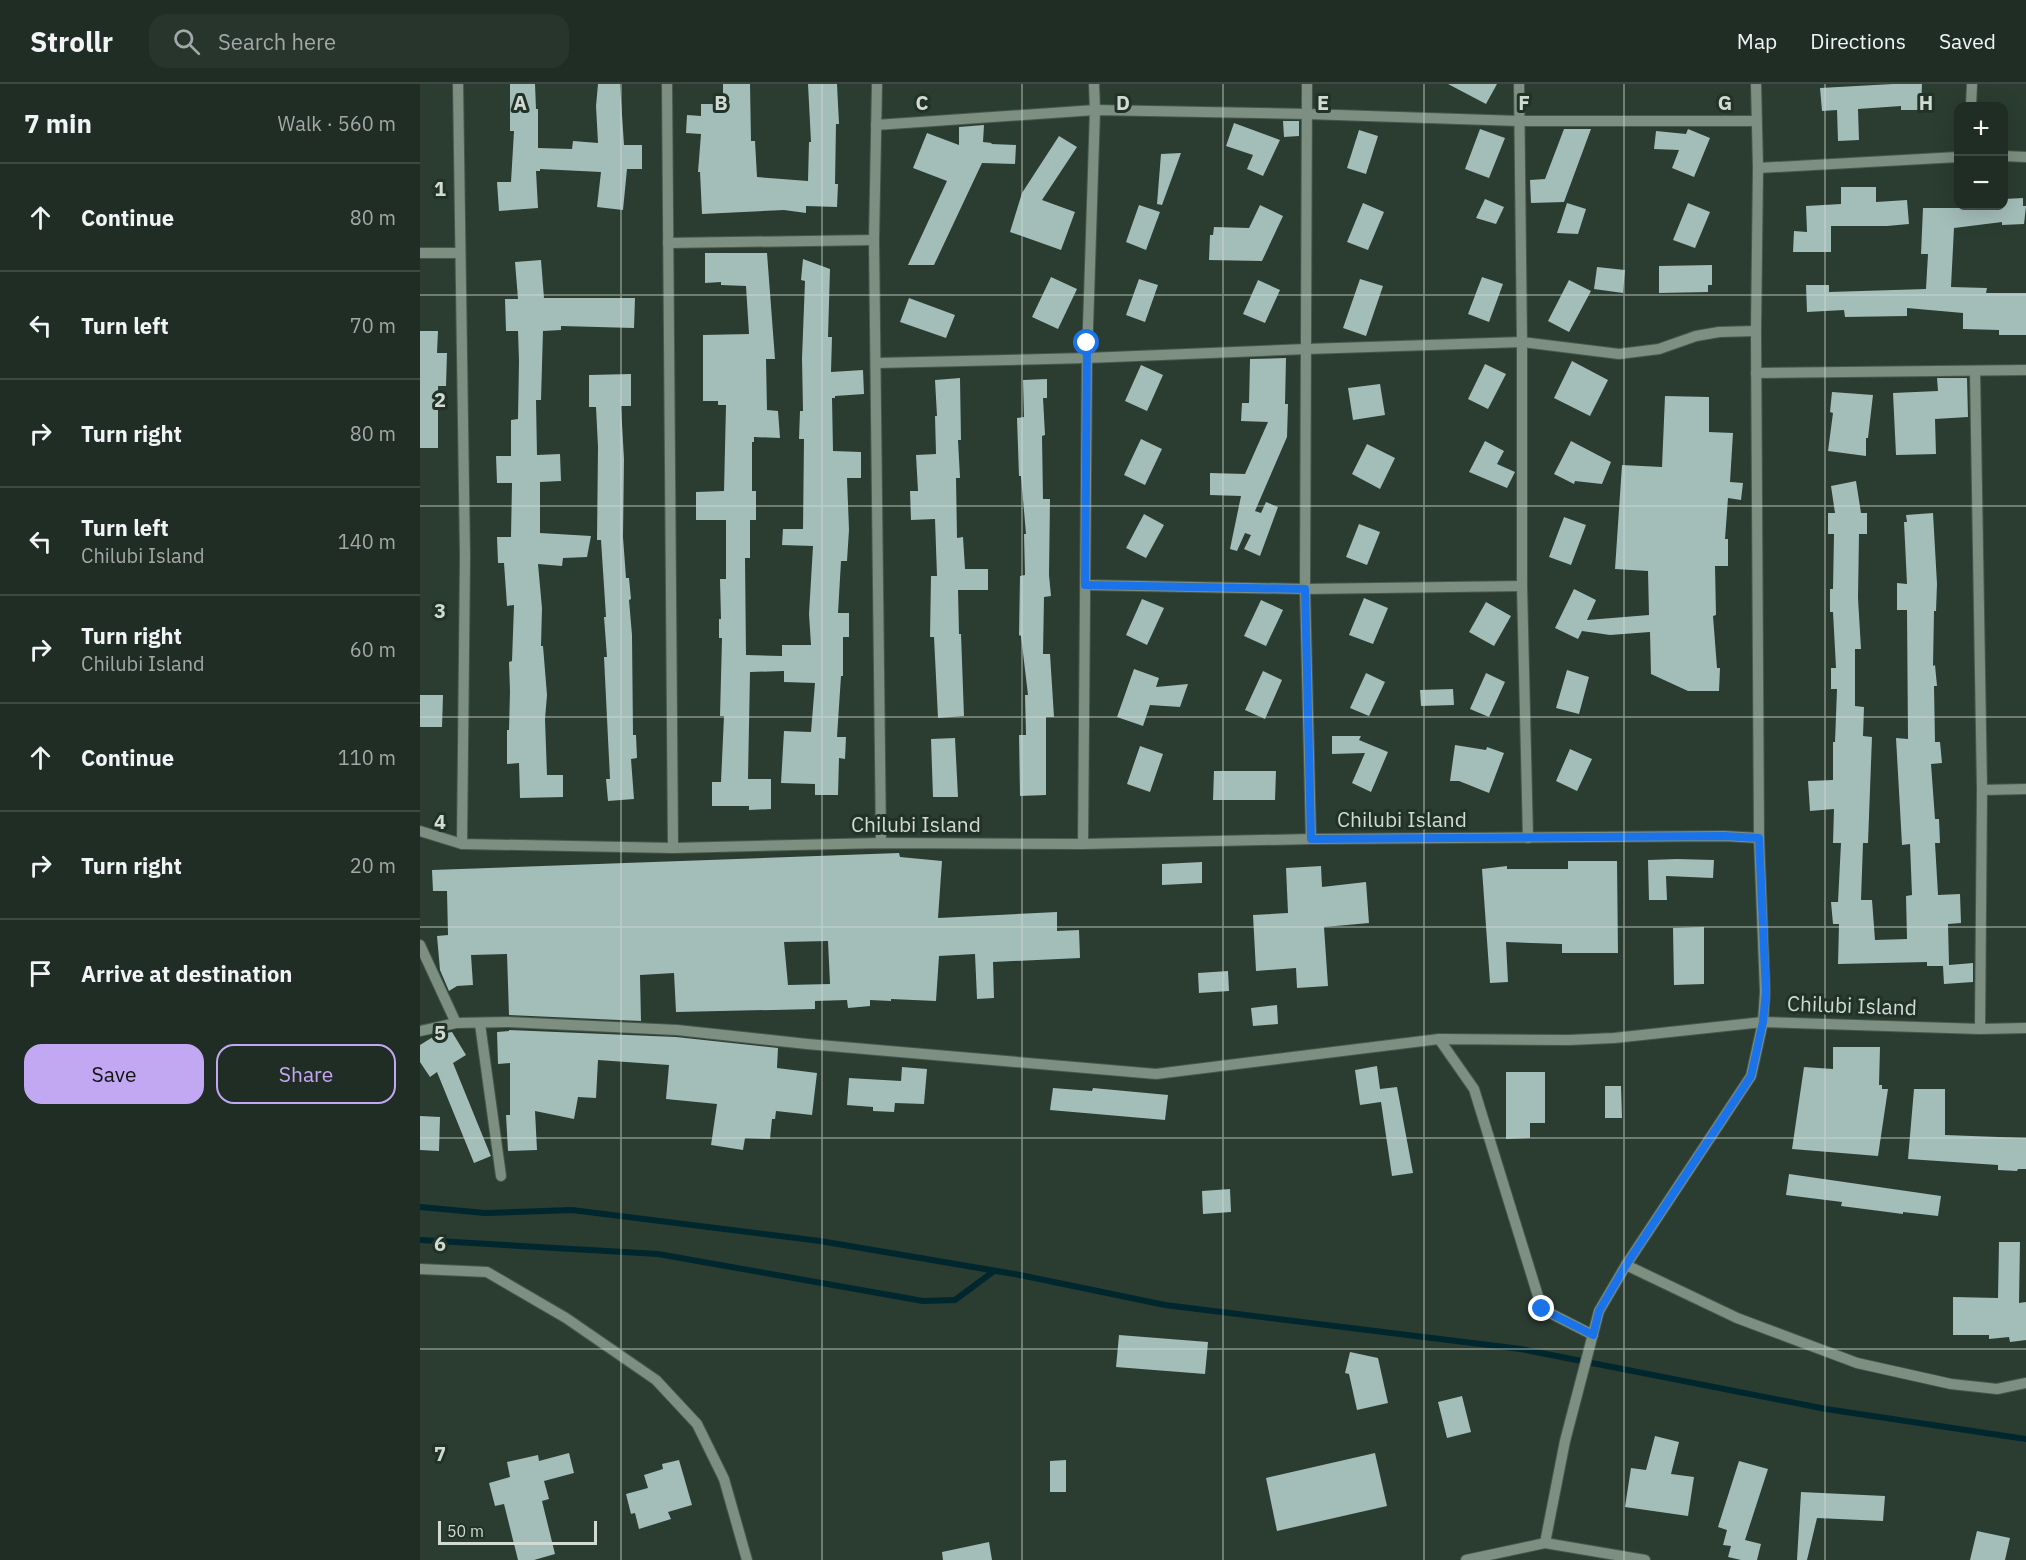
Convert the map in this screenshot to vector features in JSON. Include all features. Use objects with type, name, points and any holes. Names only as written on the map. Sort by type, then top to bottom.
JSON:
[{"type":"street","points":[[458,84],[465,557],[462,844]]},
{"type":"street","points":[[667,84],[672,848]]},
{"type":"street","points":[[877,84],[874,240],[881,843]]},
{"type":"street","points":[[1083,844],[1087,358],[1094,84]]},
{"type":"street","points":[[1307,84],[1305,589],[1311,839]]},
{"type":"street","points":[[1519,84],[1522,586],[1528,838]]},
{"type":"street","points":[[1756,84],[1759,838]]},
{"type":"street","points":[[1971,102],[1972,84]]},
{"type":"street","points":[[876,125],[1095,110],[1519,121],[1756,121]]},
{"type":"street","points":[[2008,156],[2026,157]]},
{"type":"street","points":[[1758,168],[1954,157]]},
{"type":"street","points":[[668,243],[874,240]]},
{"type":"street","points":[[420,253],[460,253]]},
{"type":"street","points":[[877,363],[1087,358],[1522,342],[1619,354],[1659,349],[1696,336],[1719,332],[1756,331]]},
{"type":"street","points":[[1756,373],[2026,370]]},
{"type":"street","points":[[1975,371],[1982,789],[1980,1029]]},
{"type":"street","points":[[1085,585],[1305,589],[1522,586]]},
{"type":"street","points":[[1982,789],[2026,789]]},
{"type":"street","name":"Chilubi Island","points":[[420,831],[462,844],[672,848],[881,843],[1083,844],[1311,839],[1724,836],[1759,838],[1766,992],[1763,1022],[1980,1029],[2026,1028]]},
{"type":"street","points":[[420,945],[456,1023]]},
{"type":"street","points":[[420,1031],[456,1023],[508,1022],[677,1030],[807,1044],[1156,1074],[1439,1039],[1614,1038],[1763,1022],[1751,1076],[1626,1265],[1599,1311],[1565,1441],[1545,1543]]},
{"type":"street","points":[[480,1024],[501,1176]]},
{"type":"street","points":[[1439,1039],[1474,1089],[1542,1309],[1593,1335]]},
{"type":"street","points":[[1626,1265],[1737,1318],[1857,1363],[1951,1384],[1997,1389],[2026,1383]]},
{"type":"street","points":[[420,1269],[487,1272],[566,1318],[656,1380],[697,1424],[724,1479],[747,1560]]},
{"type":"street","points":[[1466,1560],[1545,1543],[1645,1560]]},
{"type":"building","points":[[510,84],[535,84],[536,109],[538,109],[538,148],[572,149],[573,141],[598,143],[596,106],[598,84],[620,84],[624,145],[642,145],[642,169],[627,169],[623,210],[597,207],[601,172],[540,169],[536,171],[538,208],[499,211],[497,182],[511,182],[514,131],[510,131]]},
{"type":"building","points":[[723,84],[750,84],[751,141],[755,141],[757,177],[808,181],[809,142],[811,142],[808,84],[837,84],[839,124],[836,124],[835,184],[838,184],[837,207],[806,206],[806,213],[784,210],[702,214],[700,172],[698,172],[701,134],[686,133],[687,115],[701,116],[701,104],[723,104]]},
{"type":"building","points":[[1448,84],[1497,84],[1486,104]]},
{"type":"building","points":[[1922,84],[1921,110],[1901,110],[1901,106],[1858,109],[1859,140],[1838,141],[1837,110],[1822,111],[1820,88]]},
{"type":"building","points":[[1283,121],[1299,121],[1299,136],[1284,137]]},
{"type":"building","points":[[1234,123],[1280,140],[1263,176],[1247,169],[1253,155],[1226,146]]},
{"type":"building","points":[[984,125],[983,142],[1016,145],[1015,164],[982,163],[934,265],[908,265],[947,181],[913,168],[927,133],[959,145],[959,127]]},
{"type":"building","points":[[1480,129],[1505,138],[1489,178],[1465,169]]},
{"type":"building","points":[[1564,129],[1591,129],[1564,202],[1531,203],[1530,180],[1545,179]]},
{"type":"building","points":[[1688,129],[1710,138],[1694,177],[1672,168],[1679,150],[1654,149],[1656,131],[1686,134]]},
{"type":"building","points":[[1359,130],[1378,136],[1366,174],[1347,168]]},
{"type":"building","points":[[1059,136],[1077,147],[1042,200],[1075,212],[1061,250],[1010,232],[1022,193]]},
{"type":"building","points":[[1181,153],[1162,205],[1157,204],[1161,154]]},
{"type":"building","points":[[1841,187],[1876,187],[1876,202],[1907,200],[1909,224],[1831,226],[1831,252],[1793,252],[1794,231],[1807,232],[1806,206],[1841,204]]},
{"type":"building","points":[[2023,198],[2023,206],[2026,206],[2024,224],[2002,225],[2002,222],[1954,228],[1951,287],[1987,288],[1986,293],[2026,293],[2026,335],[1999,335],[1999,330],[1963,329],[1963,313],[1907,308],[1907,316],[1845,317],[1844,310],[1807,312],[1806,285],[1829,285],[1829,292],[1926,289],[1928,254],[1921,254],[1923,208],[2008,210],[2008,199]]},
{"type":"building","points":[[1485,199],[1504,207],[1496,224],[1476,218]]},
{"type":"building","points":[[1363,203],[1384,212],[1368,250],[1347,242]]},
{"type":"building","points":[[1567,203],[1586,209],[1578,234],[1557,233]]},
{"type":"building","points":[[1688,203],[1710,212],[1695,248],[1673,240]]},
{"type":"building","points":[[1139,205],[1160,212],[1146,250],[1126,242]]},
{"type":"building","points":[[1260,205],[1283,216],[1262,261],[1209,260],[1210,235],[1213,235],[1214,227],[1249,228]]},
{"type":"building","points":[[705,253],[767,253],[775,359],[766,359],[767,410],[778,411],[780,438],[754,437],[754,442],[752,442],[752,491],[756,491],[756,520],[750,520],[750,558],[745,558],[746,655],[782,656],[782,645],[811,645],[809,614],[813,546],[782,545],[783,529],[803,529],[804,439],[799,439],[800,411],[803,411],[802,358],[805,281],[801,280],[803,259],[830,269],[828,337],[832,337],[831,372],[863,370],[864,394],[832,398],[833,451],[861,452],[861,478],[847,478],[849,530],[847,561],[841,561],[838,613],[849,613],[849,637],[843,637],[843,676],[841,676],[837,737],[846,737],[845,759],[839,758],[838,795],[815,795],[815,784],[781,783],[784,731],[811,732],[815,683],[784,682],[784,671],[750,672],[748,779],[771,779],[771,809],[749,810],[749,806],[712,806],[712,782],[721,782],[724,716],[720,716],[722,638],[719,638],[719,619],[721,619],[720,579],[726,579],[726,520],[696,520],[696,492],[724,491],[726,405],[718,405],[718,401],[703,401],[703,335],[749,334],[746,286],[721,285],[721,282],[705,283]]},
{"type":"building","points":[[541,260],[544,298],[635,298],[634,328],[561,326],[561,330],[543,331],[541,400],[536,400],[537,455],[560,454],[561,481],[540,482],[540,533],[591,536],[587,557],[563,558],[562,566],[538,564],[542,608],[541,646],[543,646],[547,695],[545,719],[547,775],[563,775],[563,797],[520,798],[519,763],[507,764],[509,662],[512,661],[514,605],[507,606],[504,563],[498,563],[497,537],[511,537],[512,483],[497,483],[496,456],[511,456],[511,420],[518,419],[518,331],[506,331],[505,299],[518,299],[515,262]]},
{"type":"building","points":[[1712,265],[1712,285],[1708,285],[1708,292],[1659,293],[1659,266]]},
{"type":"building","points":[[1597,267],[1625,270],[1623,293],[1594,289]]},
{"type":"building","points":[[1051,277],[1077,289],[1058,329],[1032,317]]},
{"type":"building","points":[[1482,277],[1503,284],[1489,322],[1468,314]]},
{"type":"building","points":[[1139,279],[1158,285],[1145,322],[1126,315]]},
{"type":"building","points":[[1360,279],[1383,286],[1366,336],[1343,328]]},
{"type":"building","points":[[1258,280],[1280,290],[1265,323],[1243,314]]},
{"type":"building","points":[[1569,280],[1591,291],[1569,332],[1548,321]]},
{"type":"building","points":[[909,298],[955,315],[946,338],[900,322]]},
{"type":"building","points":[[420,331],[438,331],[437,353],[447,353],[446,386],[438,386],[438,448],[420,448]]},
{"type":"building","points":[[1286,358],[1287,437],[1255,511],[1261,513],[1266,502],[1278,507],[1260,556],[1244,549],[1251,535],[1245,533],[1237,551],[1230,549],[1241,496],[1210,495],[1210,473],[1245,474],[1268,422],[1241,421],[1242,403],[1249,403],[1250,359]]},
{"type":"building","points":[[1572,361],[1608,380],[1590,416],[1554,398]]},
{"type":"building","points":[[1485,364],[1506,374],[1488,409],[1468,399]]},
{"type":"building","points":[[1141,365],[1163,375],[1147,411],[1125,401]]},
{"type":"building","points":[[631,374],[631,406],[621,406],[624,459],[623,537],[626,578],[629,578],[631,599],[629,600],[632,635],[633,735],[636,735],[637,758],[631,759],[634,799],[608,801],[606,779],[610,779],[604,657],[607,657],[604,617],[606,617],[601,540],[597,540],[596,407],[589,407],[589,375]]},
{"type":"building","points":[[960,378],[961,440],[958,440],[960,478],[956,478],[957,538],[963,537],[965,569],[988,569],[988,590],[958,590],[964,716],[938,718],[934,637],[930,637],[931,576],[937,576],[935,519],[911,520],[910,491],[918,491],[916,455],[936,454],[935,380]]},
{"type":"building","points":[[1937,378],[1967,378],[1968,417],[1935,419],[1936,454],[1896,455],[1893,393],[1938,391]]},
{"type":"building","points":[[1047,379],[1047,398],[1043,398],[1045,435],[1042,436],[1043,499],[1050,499],[1051,596],[1044,597],[1043,654],[1050,654],[1054,717],[1046,717],[1046,795],[1020,796],[1019,735],[1026,735],[1025,695],[1028,695],[1021,636],[1019,635],[1020,576],[1025,575],[1024,534],[1026,534],[1021,476],[1019,476],[1017,418],[1024,417],[1023,380]]},
{"type":"building","points":[[1380,384],[1385,415],[1353,420],[1348,388]]},
{"type":"building","points":[[1832,392],[1873,395],[1868,438],[1866,438],[1866,456],[1828,451],[1833,413],[1830,412]]},
{"type":"building","points":[[1665,396],[1709,397],[1709,432],[1733,433],[1730,482],[1743,483],[1741,500],[1728,498],[1725,539],[1728,539],[1728,566],[1715,566],[1716,615],[1713,616],[1717,668],[1720,668],[1719,691],[1688,691],[1651,674],[1650,632],[1610,635],[1582,631],[1578,639],[1555,628],[1574,589],[1596,600],[1587,620],[1649,615],[1648,571],[1615,569],[1622,465],[1662,467]]},
{"type":"building","points":[[1141,439],[1162,449],[1145,485],[1124,475]]},
{"type":"building","points":[[1485,441],[1504,451],[1497,464],[1515,472],[1507,488],[1469,472]]},
{"type":"building","points":[[1571,441],[1611,462],[1602,484],[1575,481],[1574,484],[1554,474]]},
{"type":"building","points":[[1367,444],[1395,458],[1380,489],[1352,474]]},
{"type":"building","points":[[1856,481],[1861,513],[1867,513],[1867,534],[1859,534],[1858,598],[1861,649],[1855,649],[1855,706],[1864,707],[1863,736],[1872,737],[1868,843],[1863,843],[1861,900],[1872,900],[1875,940],[1907,939],[1906,896],[1912,895],[1910,844],[1902,845],[1896,738],[1908,739],[1907,610],[1897,610],[1897,583],[1907,584],[1904,522],[1907,522],[1906,515],[1933,513],[1937,584],[1933,666],[1935,665],[1937,686],[1934,686],[1935,742],[1940,742],[1942,763],[1931,764],[1935,819],[1939,819],[1940,843],[1935,843],[1938,895],[1960,894],[1961,923],[1948,924],[1949,965],[1973,963],[1973,982],[1944,984],[1943,966],[1927,966],[1927,962],[1838,964],[1839,924],[1833,924],[1831,902],[1838,902],[1841,843],[1833,843],[1834,809],[1810,811],[1808,781],[1833,780],[1837,689],[1831,689],[1831,668],[1836,668],[1833,612],[1830,612],[1830,589],[1833,589],[1834,534],[1828,534],[1828,513],[1835,513],[1831,486]]},
{"type":"building","points":[[1144,514],[1164,525],[1146,558],[1126,548]]},
{"type":"building","points":[[1564,517],[1586,525],[1571,565],[1549,557]]},
{"type":"building","points":[[1359,524],[1380,532],[1367,565],[1346,557]]},
{"type":"building","points":[[1364,598],[1388,608],[1373,644],[1349,635]]},
{"type":"building","points":[[1142,599],[1164,608],[1147,645],[1126,635]]},
{"type":"building","points":[[1261,600],[1283,610],[1266,646],[1244,636]]},
{"type":"building","points":[[1486,602],[1511,616],[1494,646],[1469,632]]},
{"type":"building","points":[[1134,669],[1159,678],[1156,687],[1188,684],[1180,707],[1150,705],[1143,726],[1117,717]]},
{"type":"building","points":[[1567,670],[1589,677],[1579,714],[1556,708]]},
{"type":"building","points":[[1263,671],[1282,680],[1265,719],[1245,710]]},
{"type":"building","points":[[1366,673],[1385,682],[1369,716],[1350,708]]},
{"type":"building","points":[[1486,673],[1505,682],[1489,717],[1470,709]]},
{"type":"building","points":[[1453,689],[1454,705],[1421,706],[1420,690]]},
{"type":"building","points":[[420,695],[443,695],[442,727],[420,727]]},
{"type":"building","points":[[1332,736],[1361,736],[1359,740],[1388,752],[1371,792],[1352,783],[1365,753],[1332,754]]},
{"type":"building","points":[[955,738],[958,797],[933,797],[931,739]]},
{"type":"building","points":[[1455,745],[1486,750],[1487,747],[1504,753],[1489,793],[1459,781],[1450,781]]},
{"type":"building","points":[[1140,746],[1163,754],[1150,792],[1127,784]]},
{"type":"building","points":[[1570,749],[1592,759],[1577,791],[1556,781]]},
{"type":"building","points":[[1214,771],[1276,771],[1275,800],[1213,800]]},
{"type":"building","points":[[899,853],[900,857],[942,861],[938,918],[1057,912],[1057,931],[1079,930],[1080,958],[993,962],[994,998],[977,999],[975,954],[939,956],[936,1001],[870,1000],[870,1006],[848,1008],[847,1000],[815,1001],[815,1009],[676,1012],[674,973],[640,975],[641,1021],[509,1015],[507,954],[471,955],[473,985],[457,986],[449,991],[440,970],[437,936],[448,935],[447,891],[433,891],[432,870]],"holes":[[[828,941],[830,984],[788,985],[784,942]]]},
{"type":"building","points":[[1648,860],[1714,860],[1713,878],[1666,876],[1667,900],[1649,900]]},
{"type":"building","points":[[1568,861],[1617,861],[1618,953],[1562,953],[1562,944],[1506,942],[1508,982],[1490,983],[1482,869],[1507,866],[1507,869],[1568,869]]},
{"type":"building","points":[[1202,862],[1202,883],[1162,885],[1162,864]]},
{"type":"building","points":[[1321,866],[1322,887],[1366,882],[1369,923],[1324,927],[1328,986],[1297,988],[1296,968],[1256,971],[1253,915],[1288,913],[1286,868]]},
{"type":"building","points":[[1704,927],[1704,984],[1674,985],[1673,928]]},
{"type":"building","points":[[1228,971],[1229,991],[1199,993],[1198,973]]},
{"type":"building","points":[[1277,1005],[1278,1024],[1253,1026],[1251,1008]]},
{"type":"building","points":[[509,1030],[676,1037],[778,1048],[777,1068],[817,1073],[812,1115],[776,1111],[775,1119],[772,1119],[770,1139],[745,1138],[743,1150],[711,1145],[717,1104],[666,1099],[669,1065],[598,1060],[596,1098],[578,1097],[574,1119],[535,1111],[537,1150],[508,1151],[506,1115],[510,1115],[510,1063],[498,1064],[497,1032]]},
{"type":"building","points":[[452,1032],[466,1055],[453,1063],[491,1156],[474,1163],[437,1072],[430,1077],[420,1062],[420,1045],[436,1035]]},
{"type":"building","points":[[1833,1047],[1880,1047],[1879,1085],[1882,1085],[1882,1089],[1888,1089],[1878,1156],[1792,1149],[1804,1067],[1833,1069]]},
{"type":"building","points":[[1377,1066],[1380,1089],[1397,1087],[1413,1173],[1392,1176],[1381,1102],[1360,1105],[1355,1070]]},
{"type":"building","points":[[902,1067],[927,1069],[924,1104],[895,1103],[894,1112],[873,1111],[873,1107],[847,1105],[849,1078],[901,1081]]},
{"type":"building","points":[[1506,1072],[1545,1072],[1545,1123],[1530,1123],[1530,1138],[1506,1139]]},
{"type":"building","points":[[1605,1086],[1621,1086],[1622,1118],[1605,1118]]},
{"type":"building","points":[[1053,1088],[1092,1091],[1093,1088],[1168,1095],[1165,1120],[1050,1110]]},
{"type":"building","points":[[1914,1089],[1945,1089],[1945,1135],[2026,1138],[2026,1169],[1998,1170],[1998,1165],[1908,1159]]},
{"type":"building","points":[[420,1116],[440,1117],[439,1151],[420,1150]]},
{"type":"building","points":[[1789,1174],[1941,1196],[1938,1216],[1841,1206],[1842,1202],[1786,1195]]},
{"type":"building","points":[[1230,1189],[1231,1212],[1203,1214],[1202,1191]]},
{"type":"building","points":[[1999,1242],[2020,1242],[2019,1303],[2026,1302],[2026,1340],[2010,1342],[2009,1337],[1989,1339],[1989,1335],[1953,1335],[1953,1297],[1998,1298]]},
{"type":"building","points":[[1119,1335],[1208,1342],[1205,1374],[1116,1367]]},
{"type":"building","points":[[1350,1352],[1378,1358],[1388,1403],[1357,1410],[1349,1374],[1345,1373]]},
{"type":"building","points":[[1462,1396],[1471,1432],[1447,1438],[1438,1402]]},
{"type":"building","points":[[1655,1436],[1679,1442],[1671,1474],[1694,1477],[1688,1516],[1625,1507],[1631,1468],[1646,1470]]},
{"type":"building","points":[[569,1453],[574,1473],[544,1481],[549,1499],[542,1501],[555,1554],[534,1560],[518,1560],[504,1504],[495,1506],[489,1483],[510,1477],[507,1462],[538,1455],[539,1461]]},
{"type":"building","points":[[1375,1453],[1387,1506],[1277,1531],[1266,1478]]},
{"type":"building","points":[[679,1460],[692,1505],[668,1512],[671,1519],[639,1529],[635,1513],[631,1514],[626,1494],[648,1488],[644,1475],[663,1469],[662,1464]]},
{"type":"building","points":[[1066,1460],[1066,1492],[1050,1492],[1050,1461]]},
{"type":"building","points":[[1739,1461],[1768,1469],[1745,1540],[1761,1544],[1757,1560],[1728,1557],[1731,1546],[1723,1545],[1727,1530],[1718,1527]]},
{"type":"building","points":[[1801,1492],[1885,1496],[1883,1521],[1817,1518],[1807,1560],[1797,1560]]},
{"type":"building","points":[[1977,1531],[2010,1538],[2005,1560],[1970,1560]]},
{"type":"building","points":[[989,1542],[992,1560],[943,1560],[942,1552]]},
{"type":"waterway","points":[[420,1207],[485,1213],[572,1210],[820,1241],[1020,1275],[1165,1305],[1521,1349],[1826,1409],[2026,1439]]},
{"type":"waterway","points":[[420,1240],[658,1254],[923,1301],[955,1300],[994,1271]]},
{"type":"route","points":[[1087,343],[1085,585],[1305,589],[1311,839],[1724,836],[1759,838],[1766,992],[1763,1022],[1751,1076],[1626,1265],[1599,1311],[1593,1335],[1542,1309]]}]
